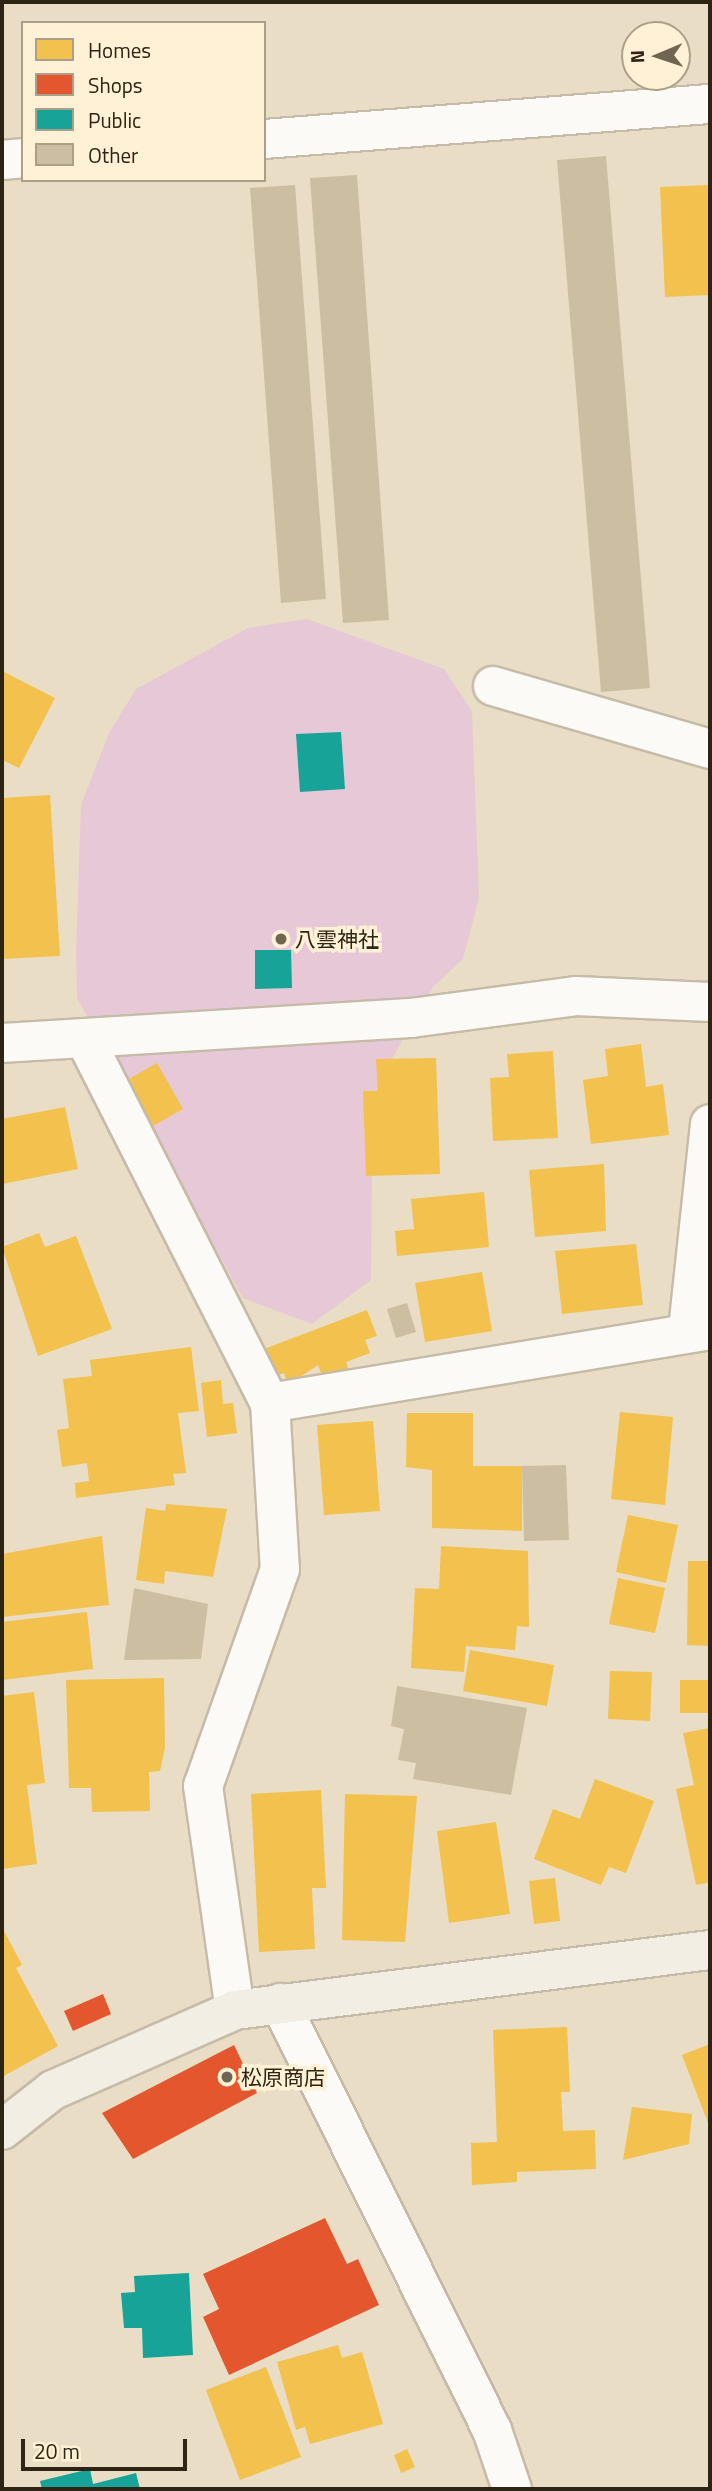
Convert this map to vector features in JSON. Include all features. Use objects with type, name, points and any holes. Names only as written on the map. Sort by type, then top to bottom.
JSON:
[{"type":"street","points":[[266,139],[710,104]]},
{"type":"street","points":[[2,160],[21,158]]},
{"type":"street","points":[[493,686],[710,750]]},
{"type":"street","points":[[2,1043],[86,1041],[411,1018],[576,996],[710,1002]]},
{"type":"street","points":[[86,1041],[270,1403],[280,1569],[203,1786],[235,2010]]},
{"type":"street","points":[[270,1403],[699,1330],[710,1124]]},
{"type":"street","points":[[2,2130],[53,2090],[235,2010],[710,1950]]},
{"type":"street","points":[[280,2003],[492,2430],[512,2489]]},
{"type":"shaded area","points":[[307,619],[444,669],[472,711],[479,898],[463,959],[433,987],[390,1062],[372,1165],[371,1280],[312,1324],[243,1298],[77,998],[76,953],[81,805],[109,733],[136,689],[248,628]]},
{"type":"building: Homes","points":[[710,185],[710,295],[665,297],[660,187]]},
{"type":"building: Homes","points":[[2,671],[55,698],[19,768],[2,760]]},
{"type":"building: Homes","points":[[50,795],[60,956],[2,959],[2,798]]},
{"type":"building: Homes","points":[[641,1044],[646,1087],[663,1084],[669,1135],[591,1144],[583,1080],[608,1076],[605,1049]]},
{"type":"building: Homes","points":[[553,1051],[558,1138],[493,1141],[490,1078],[509,1077],[507,1054]]},
{"type":"building: Homes","points":[[436,1058],[440,1174],[366,1176],[363,1091],[378,1091],[376,1059]]},
{"type":"building: Homes","points":[[157,1063],[183,1109],[137,1135],[111,1089]]},
{"type":"building: Homes","points":[[65,1107],[78,1169],[2,1184],[2,1119]]},
{"type":"building: Homes","points":[[604,1164],[606,1231],[535,1237],[529,1170]]},
{"type":"building: Homes","points":[[484,1192],[489,1247],[397,1256],[395,1231],[414,1229],[411,1199]]},
{"type":"building: Homes","points":[[39,1233],[45,1247],[76,1236],[112,1329],[38,1356],[2,1247]]},
{"type":"building: Homes","points":[[636,1244],[643,1305],[562,1314],[555,1251]]},
{"type":"building: Homes","points":[[482,1272],[492,1331],[425,1342],[415,1283]]},
{"type":"building: Homes","points":[[367,1310],[377,1336],[365,1340],[370,1353],[346,1362],[349,1371],[324,1381],[318,1365],[288,1385],[284,1373],[274,1376],[264,1349]]},
{"type":"building: Homes","points":[[191,1347],[199,1411],[178,1413],[186,1473],[173,1474],[175,1485],[76,1498],[75,1483],[89,1481],[87,1463],[62,1467],[57,1430],[69,1428],[63,1379],[92,1376],[90,1360]]},
{"type":"building: Homes","points":[[221,1380],[223,1404],[233,1403],[237,1433],[207,1437],[201,1383]]},
{"type":"building: Homes","points":[[620,1412],[673,1417],[665,1505],[611,1499]]},
{"type":"building: Homes","points":[[407,1413],[473,1413],[473,1466],[522,1466],[522,1531],[432,1528],[432,1470],[406,1467]]},
{"type":"building: Homes","points":[[373,1421],[380,1511],[324,1515],[317,1425]]},
{"type":"building: Homes","points":[[166,1504],[227,1509],[213,1577],[165,1571],[164,1584],[136,1580],[146,1508],[165,1511]]},
{"type":"building: Homes","points":[[628,1515],[678,1525],[666,1583],[616,1572]]},
{"type":"building: Homes","points":[[102,1536],[109,1605],[2,1617],[2,1554]]},
{"type":"building: Homes","points":[[441,1546],[528,1551],[529,1627],[517,1626],[515,1650],[466,1646],[464,1672],[411,1668],[415,1588],[439,1589]]},
{"type":"building: Homes","points":[[688,1561],[710,1561],[710,1646],[687,1645]]},
{"type":"building: Homes","points":[[618,1578],[665,1588],[655,1633],[609,1624]]},
{"type":"building: Homes","points":[[87,1612],[93,1669],[2,1680],[2,1622]]},
{"type":"building: Homes","points":[[470,1650],[554,1665],[547,1706],[463,1691]]},
{"type":"building: Homes","points":[[610,1671],[652,1672],[650,1721],[608,1719]]},
{"type":"building: Homes","points":[[164,1678],[165,1747],[160,1771],[149,1772],[150,1811],[92,1812],[91,1788],[69,1788],[66,1680]]},
{"type":"building: Homes","points":[[680,1680],[710,1680],[710,1713],[680,1713]]},
{"type":"building: Homes","points":[[34,1692],[45,1783],[27,1785],[37,1864],[2,1869],[2,1696]]},
{"type":"building: Homes","points":[[710,1728],[710,1882],[696,1885],[676,1789],[694,1785],[683,1733]]},
{"type":"building: Homes","points":[[595,1779],[654,1801],[626,1873],[609,1867],[601,1885],[534,1859],[553,1809],[580,1819]]},
{"type":"building: Homes","points":[[321,1790],[326,1888],[312,1888],[315,1949],[259,1952],[251,1794]]},
{"type":"building: Homes","points":[[345,1794],[417,1796],[405,1942],[342,1940]]},
{"type":"building: Homes","points":[[496,1822],[510,1914],[449,1923],[437,1831]]},
{"type":"building: Homes","points":[[555,1878],[560,1921],[534,1924],[529,1881]]},
{"type":"building: Homes","points":[[2,1927],[22,1965],[16,1968],[58,2046],[2,2077]]},
{"type":"building: Homes","points":[[567,2027],[570,2092],[561,2092],[563,2131],[595,2130],[596,2169],[517,2172],[517,2182],[472,2185],[471,2143],[497,2142],[493,2030]]},
{"type":"building: Homes","points":[[710,2044],[710,2128],[682,2055]]},
{"type":"building: Homes","points":[[632,2107],[692,2114],[689,2144],[623,2160]]},
{"type":"building: Homes","points":[[338,2345],[342,2358],[362,2352],[383,2424],[310,2444],[305,2427],[296,2430],[277,2362]]},
{"type":"building: Homes","points":[[266,2367],[301,2457],[240,2480],[206,2390]]},
{"type":"building: Homes","points":[[407,2449],[415,2467],[401,2473],[394,2455]]},
{"type":"building: Shops","points":[[103,1994],[111,2014],[73,2031],[64,2011]]},
{"type":"building: Shops","points":[[234,2045],[257,2093],[133,2159],[102,2113]]},
{"type":"building: Shops","points":[[325,2218],[347,2264],[358,2259],[379,2305],[229,2375],[203,2317],[219,2309],[203,2274]]},
{"type":"building: Public","points":[[341,732],[345,789],[300,792],[296,734]]},
{"type":"building: Public","points":[[255,950],[291,950],[292,988],[255,989]]},
{"type":"building: Public","points":[[189,2273],[193,2355],[143,2358],[142,2328],[124,2328],[121,2293],[135,2292],[134,2276]]},
{"type":"building: Public","points":[[90,2469],[93,2484],[136,2473],[140,2489],[42,2489],[40,2481]]},
{"type":"building: Other","points":[[606,156],[650,688],[601,692],[557,160]]},
{"type":"building: Other","points":[[357,175],[389,620],[343,623],[310,178]]},
{"type":"building: Other","points":[[295,185],[326,599],[281,603],[250,188]]},
{"type":"building: Other","points":[[407,1303],[416,1332],[396,1338],[387,1309]]},
{"type":"building: Other","points":[[566,1465],[569,1540],[524,1541],[522,1466]]},
{"type":"building: Other","points":[[134,1588],[208,1604],[201,1659],[124,1660]]},
{"type":"building: Other","points":[[397,1686],[527,1708],[511,1795],[413,1779],[416,1763],[398,1760],[404,1729],[391,1726]]},
{"type":"place","name":"八雲神社","points":[[281,939]]},
{"type":"place","name":"松原商店","points":[[227,2077]]}]
